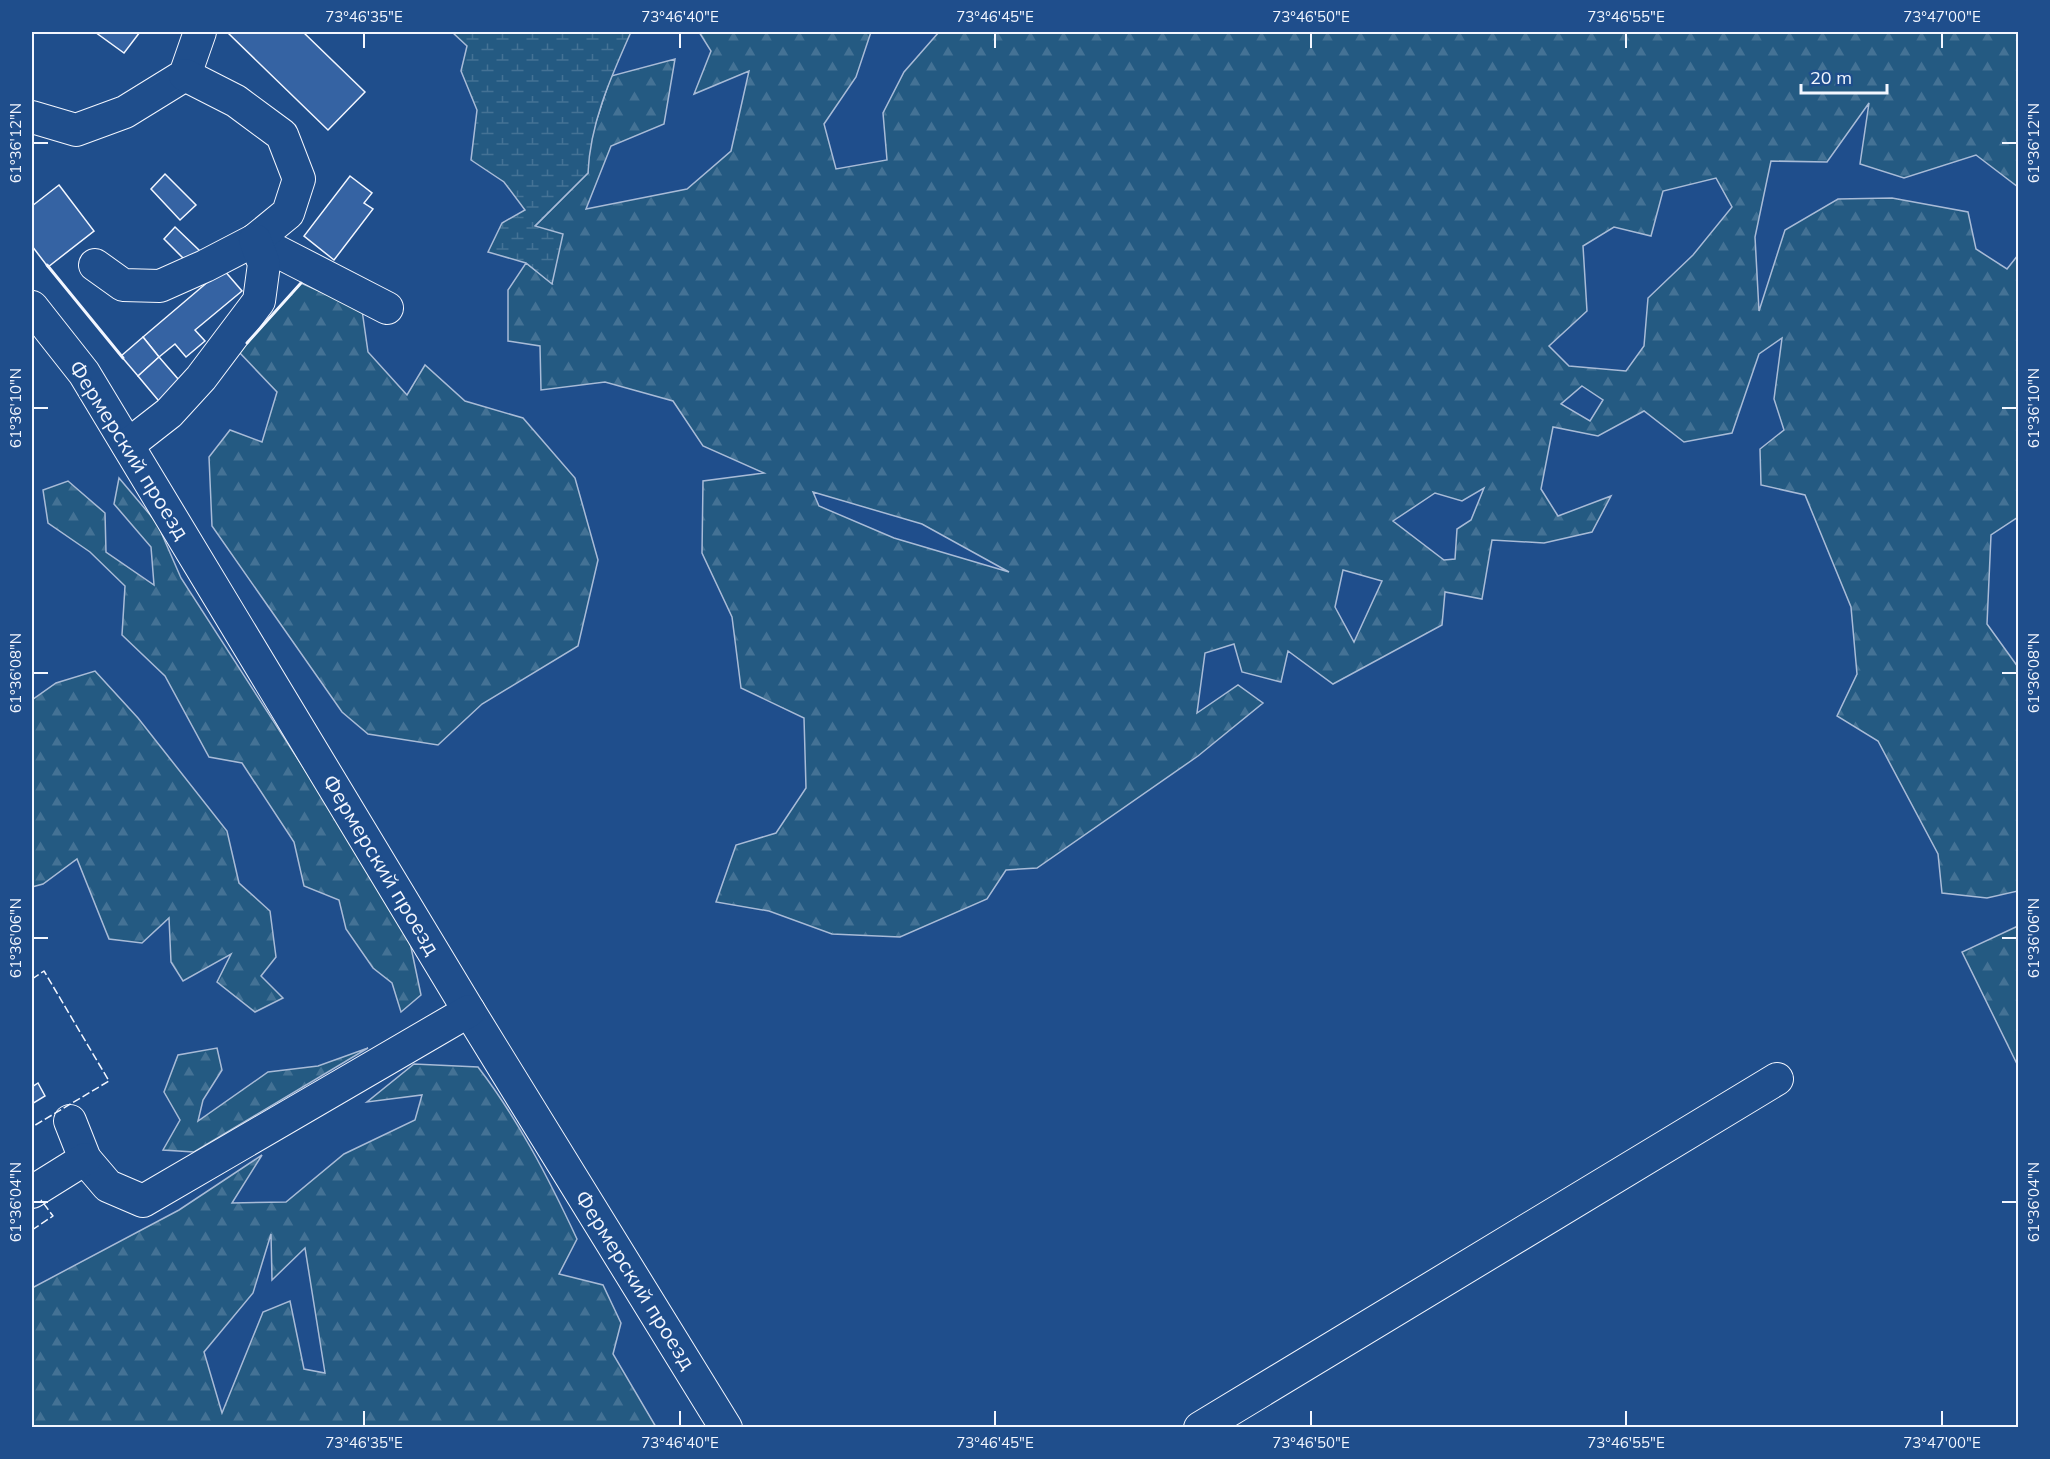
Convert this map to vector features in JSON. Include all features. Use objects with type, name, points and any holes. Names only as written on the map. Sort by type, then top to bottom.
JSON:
[{"type":"street","points":[[32,117],[76,130],[125,112],[186,75],[200,32]]},
{"type":"street","points":[[95,265],[123,285],[160,285],[205,266],[255,240],[288,213],[299,179],[282,135],[236,101],[186,75]]},
{"type":"street","points":[[255,240],[387,308]]},
{"type":"street","points":[[128,445],[169,413],[201,378],[259,301],[264,264],[255,240]]},
{"type":"street","name":"Фермерский проезд","points":[[32,307],[84,373],[469,1011],[726,1428]]},
{"type":"street","points":[[70,1121],[85,1159],[108,1186],[143,1201],[469,1011]]},
{"type":"street","points":[[1200,1428],[1777,1080]]},
{"type":"street","points":[[32,1191],[85,1159]]},
{"type":"green space","points":[[452,32],[631,32],[597,118],[588,173],[535,226],[563,234],[552,284],[526,263],[488,252],[502,223],[525,210],[504,182],[471,160],[477,110],[461,71],[467,46]]},
{"type":"green space","points":[[699,32],[871,32],[856,77],[824,124],[836,169],[887,160],[883,113],[904,72],[939,32],[2018,32],[2018,187],[1976,155],[1904,178],[1860,164],[1869,103],[1827,162],[1771,161],[1755,237],[1759,311],[1785,230],[1838,199],[1892,198],[1968,212],[1976,249],[2007,269],[2018,255],[2018,517],[1991,535],[1987,624],[2018,667],[2018,891],[1987,898],[1942,893],[1938,854],[1878,741],[1837,716],[1857,674],[1851,607],[1805,495],[1761,485],[1760,449],[1784,430],[1774,399],[1782,338],[1759,354],[1732,433],[1684,442],[1644,411],[1598,436],[1553,427],[1541,489],[1558,516],[1611,496],[1592,532],[1544,543],[1492,540],[1482,599],[1445,592],[1442,625],[1333,684],[1288,651],[1281,682],[1242,672],[1234,644],[1205,653],[1197,713],[1238,685],[1263,703],[1198,756],[1037,868],[1006,870],[987,899],[900,937],[832,934],[769,911],[716,902],[736,845],[776,833],[806,788],[804,718],[741,688],[732,617],[702,553],[703,481],[764,473],[703,446],[673,401],[605,382],[541,390],[540,346],[508,341],[508,290],[526,263],[552,283],[535,226],[588,173],[589,143],[611,76],[675,59],[664,124],[611,146],[586,209],[687,189],[731,151],[749,71],[694,94],[711,51]],"holes":[[[1716,178],[1732,207],[1693,255],[1648,298],[1644,346],[1626,371],[1569,366],[1549,346],[1587,311],[1583,246],[1614,227],[1651,236],[1663,191]],[[1582,386],[1603,400],[1590,421],[1561,404]],[[1484,488],[1471,520],[1457,529],[1455,559],[1444,560],[1393,521],[1435,493],[1462,501]],[[813,492],[922,524],[1009,572],[894,538],[819,506]],[[1343,570],[1382,581],[1354,642],[1335,607]]]},
{"type":"green space","points":[[301,283],[362,310],[368,352],[407,395],[425,365],[465,401],[523,418],[575,478],[598,560],[578,646],[482,704],[438,745],[368,734],[342,712],[212,526],[209,457],[230,430],[262,442],[277,392],[239,352]]},
{"type":"green space","points":[[119,478],[157,523],[181,578],[407,928],[421,995],[401,1012],[392,983],[373,968],[346,929],[339,900],[304,886],[294,842],[242,763],[209,757],[165,676],[122,635],[125,586],[90,552],[48,523],[43,490],[68,481],[105,513],[106,552],[154,585],[151,547],[114,504]]},
{"type":"green space","points":[[95,671],[138,718],[227,831],[239,883],[270,911],[276,957],[261,976],[283,998],[255,1012],[217,982],[231,954],[183,981],[171,962],[169,918],[142,943],[109,939],[77,859],[43,884],[32,887],[32,700],[56,683]]},
{"type":"green space","points":[[2018,926],[2018,1066],[1962,952]]},
{"type":"green space","points":[[217,1048],[222,1070],[203,1100],[198,1121],[268,1072],[318,1066],[368,1048],[194,1152],[163,1150],[180,1120],[164,1092],[178,1055]]},
{"type":"green space","points":[[414,1064],[478,1067],[532,1150],[577,1239],[559,1274],[603,1285],[621,1323],[613,1354],[656,1427],[32,1427],[32,1288],[179,1210],[262,1155],[232,1203],[286,1202],[344,1154],[415,1120],[422,1095],[367,1102]],"holes":[[[271,1234],[272,1280],[305,1248],[325,1373],[304,1369],[290,1301],[263,1312],[222,1413],[204,1352],[253,1293]]]},
{"type":"building","points":[[95,32],[140,32],[124,53]]},
{"type":"building","points":[[227,32],[303,32],[365,92],[328,130]]},
{"type":"building","points":[[165,174],[196,205],[180,220],[151,189]]},
{"type":"building","points":[[350,176],[372,193],[364,203],[373,209],[334,260],[304,236]]},
{"type":"building","points":[[59,185],[94,231],[48,267],[32,246],[32,206]]},
{"type":"building","points":[[175,227],[200,251],[188,263],[164,239]]},
{"type":"building","points":[[223,269],[242,291],[195,330],[205,341],[186,357],[175,344],[159,357],[143,337]]},
{"type":"building","points":[[143,337],[159,357],[138,376],[121,356]]},
{"type":"building","points":[[159,357],[185,387],[163,406],[138,376]]},
{"type":"building","points":[[38,1083],[45,1096],[32,1104],[32,1087]]},
{"type":"fence","points":[[32,979],[44,971],[109,1081],[32,1127]]},
{"type":"fence","points":[[32,1230],[53,1216],[41,1200]]},
{"type":"wall","points":[[47,265],[123,358]]},
{"type":"wall","points":[[247,343],[301,283]]}]
